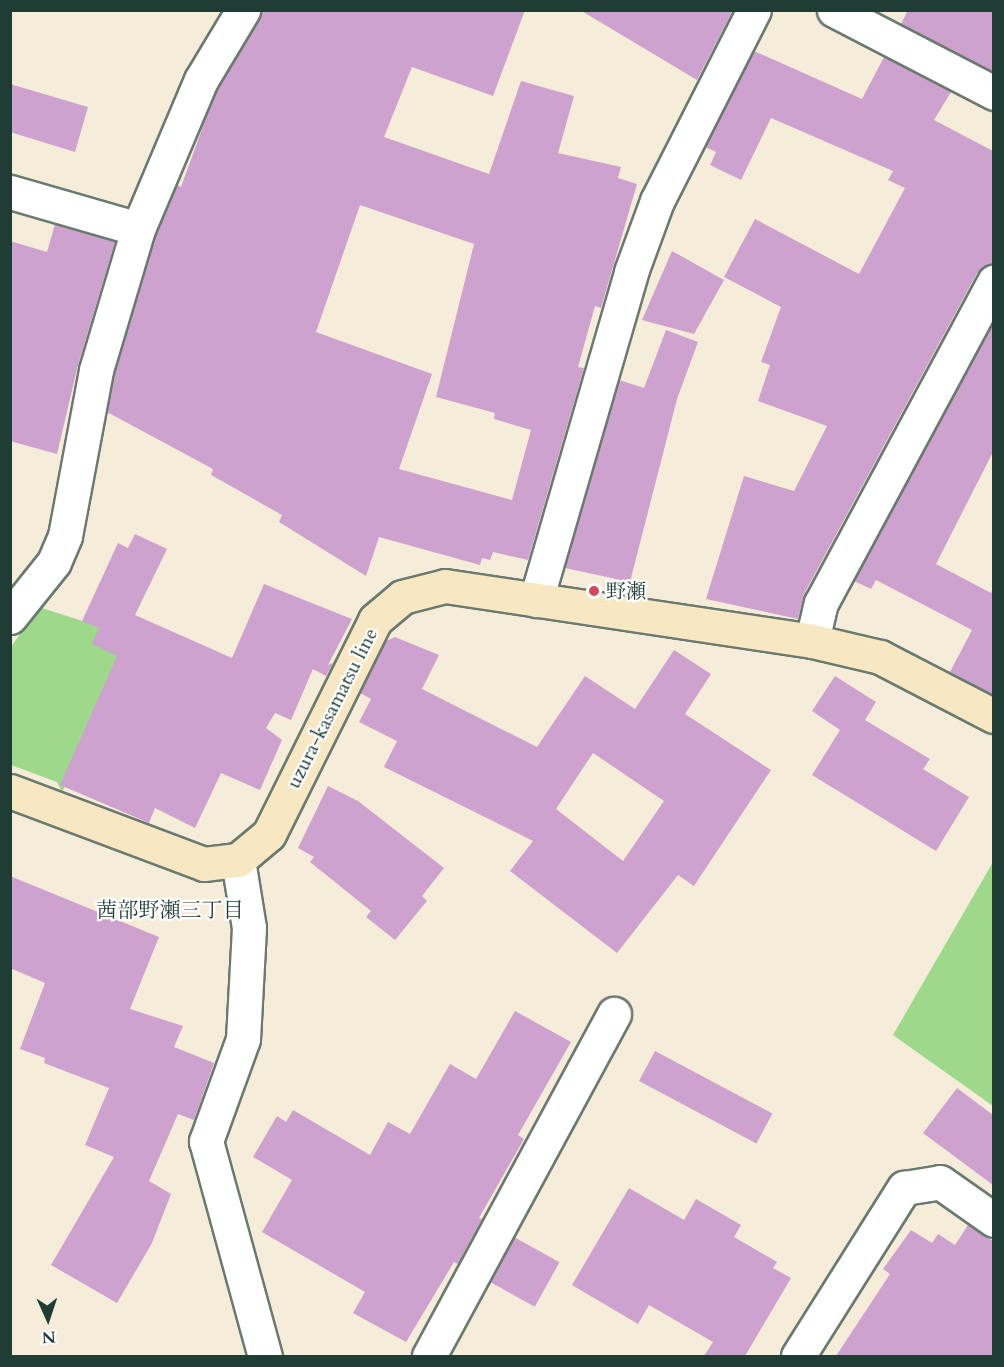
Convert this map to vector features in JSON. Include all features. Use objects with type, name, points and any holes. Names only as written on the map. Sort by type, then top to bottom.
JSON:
[{"type":"main road","name":"uzura-kasamatsu line","points":[[238,860],[269,834],[375,620],[402,597],[445,586],[812,641],[880,657],[993,716]]},
{"type":"main road","points":[[10,791],[204,864],[238,860]]},
{"type":"street","points":[[10,617],[54,562],[64,536],[96,370],[138,229],[201,80],[243,10]]},
{"type":"street","points":[[536,600],[625,294],[657,201],[754,10]]},
{"type":"street","points":[[834,10],[993,93]]},
{"type":"street","points":[[10,192],[138,229]]},
{"type":"street","points":[[812,641],[821,603],[993,282]]},
{"type":"street","points":[[238,860],[249,928],[243,1039],[206,1141],[265,1356]]},
{"type":"street","points":[[429,1356],[614,1014]]},
{"type":"street","points":[[798,1356],[904,1188],[940,1182],[993,1220]]},
{"type":"green space","points":[[39,607],[138,639],[62,792],[57,782],[11,765],[11,647]]},
{"type":"green space","points":[[993,862],[993,1106],[893,1035]]},
{"type":"building","points":[[262,10],[525,10],[493,96],[412,67],[384,137],[489,174],[521,81],[574,96],[558,153],[621,167],[618,178],[637,184],[601,308],[595,306],[578,367],[584,368],[528,560],[493,552],[490,560],[482,558],[480,565],[379,537],[366,576],[279,522],[282,515],[211,475],[213,469],[107,412],[114,374],[156,235],[177,185],[181,187],[214,96]],"holes":[[[360,205],[474,244],[436,397],[495,413],[494,419],[531,430],[512,500],[399,469],[432,374],[316,332]]]},
{"type":"building","points":[[580,10],[733,10],[697,80]]},
{"type":"building","points":[[908,10],[993,10],[993,72],[901,24]]},
{"type":"building","points":[[754,51],[862,99],[884,57],[951,92],[934,120],[993,151],[993,263],[977,273],[804,594],[798,619],[706,599],[744,476],[794,491],[827,426],[758,401],[770,365],[761,362],[781,307],[724,277],[755,219],[859,274],[905,188],[888,180],[893,171],[771,118],[741,180],[710,165],[716,152],[705,147]]},
{"type":"building","points":[[10,84],[88,107],[75,152],[10,132]]},
{"type":"building","points":[[55,224],[115,242],[78,365],[57,454],[10,441],[10,241],[47,252]]},
{"type":"building","points":[[672,251],[724,280],[694,334],[642,320]]},
{"type":"building","points":[[993,322],[993,452],[936,564],[991,593],[993,589],[993,695],[950,672],[972,630],[876,580],[871,589],[854,581]]},
{"type":"building","points":[[666,330],[698,342],[677,399],[630,582],[565,568],[619,380],[644,388]]},
{"type":"building","points":[[135,534],[167,549],[135,615],[232,658],[264,584],[352,619],[328,665],[333,663],[326,676],[313,669],[291,720],[275,713],[266,728],[282,740],[260,790],[221,773],[195,828],[155,808],[149,823],[60,785],[117,656],[92,644],[99,628],[82,621],[118,543],[128,548]]},
{"type":"building","points":[[395,637],[439,655],[422,689],[537,747],[585,676],[635,709],[674,650],[711,674],[685,714],[771,770],[694,886],[678,875],[617,953],[510,871],[533,841],[384,767],[397,741],[359,722],[371,699],[360,693],[386,641]],"holes":[[[593,753],[664,801],[623,861],[556,809]]]},
{"type":"building","points":[[835,676],[876,702],[865,720],[930,759],[923,769],[969,797],[936,851],[812,775],[840,730],[812,711]]},
{"type":"building","points":[[328,786],[358,801],[444,868],[422,896],[427,901],[395,940],[366,917],[371,911],[310,862],[314,857],[298,848]]},
{"type":"building","points":[[10,876],[159,937],[130,1009],[183,1026],[174,1047],[214,1063],[194,1120],[178,1114],[149,1181],[171,1194],[152,1243],[117,1303],[51,1265],[114,1157],[85,1145],[109,1088],[44,1063],[45,1058],[20,1049],[45,983],[10,968]]},
{"type":"building","points":[[515,1011],[571,1042],[518,1135],[524,1139],[479,1218],[482,1219],[458,1264],[454,1262],[406,1342],[353,1313],[365,1292],[262,1232],[292,1180],[253,1157],[277,1116],[286,1122],[293,1110],[370,1155],[388,1122],[410,1134],[450,1064],[476,1079]]},
{"type":"building","points":[[655,1051],[772,1113],[756,1143],[639,1081]]},
{"type":"building","points":[[957,1088],[993,1115],[993,1185],[923,1133]]},
{"type":"building","points":[[629,1188],[684,1220],[696,1199],[741,1225],[734,1237],[777,1262],[773,1268],[791,1278],[745,1356],[704,1356],[713,1342],[649,1305],[638,1324],[572,1285]]},
{"type":"building","points":[[968,1225],[993,1241],[993,1356],[836,1356],[890,1274],[883,1269],[911,1230],[932,1243],[938,1234],[955,1245]]},
{"type":"building","points":[[514,1237],[559,1262],[535,1307],[489,1282]]},
{"type":"place","name":"野瀬","points":[[594,591]]},
{"type":"district","name":"茜部野瀬三丁目","points":[[170,911]]}]
